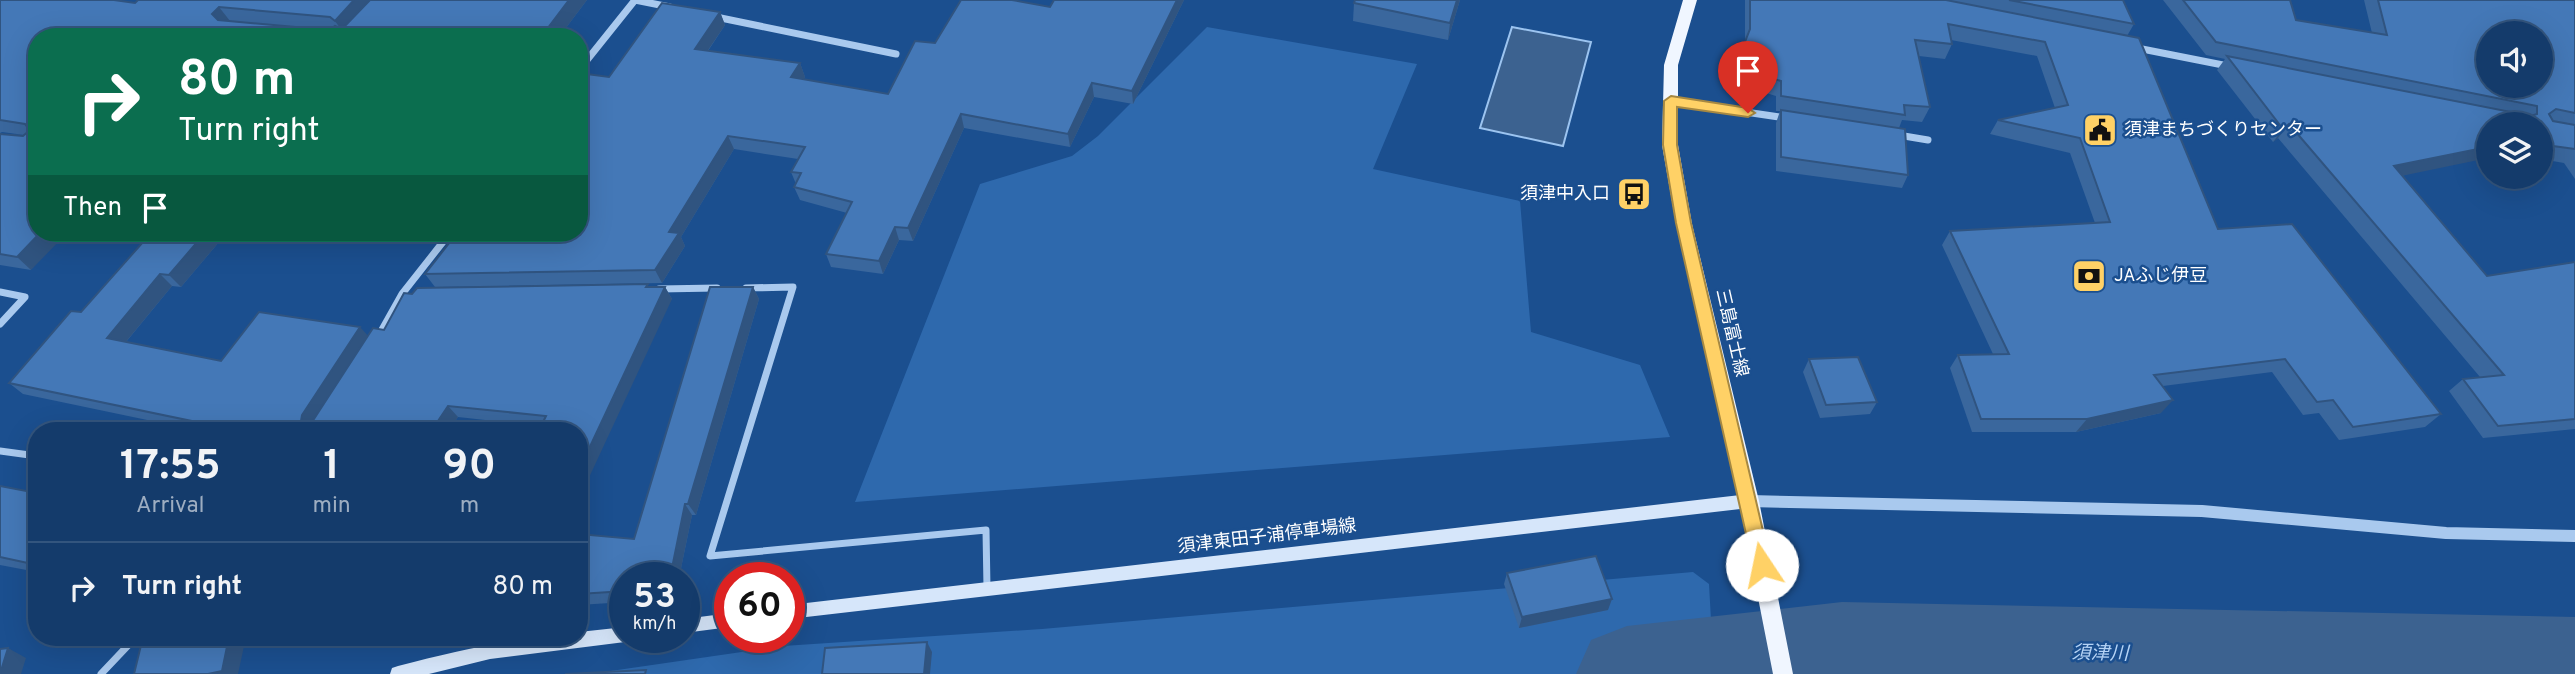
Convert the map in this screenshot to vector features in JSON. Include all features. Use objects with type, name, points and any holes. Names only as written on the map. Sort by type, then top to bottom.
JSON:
[{"type":"main road","name":"三島富士線","points":[[1689,0],[1671,65],[1670,145],[1684,223],[1749,501],[1783,674]]},
{"type":"main road","name":"須津東田子浦停車場線","points":[[805,610],[1749,501]]},
{"type":"main road","points":[[588,639],[609,636]]},
{"type":"main road","points":[[398,674],[491,652],[536,646]]},
{"type":"street","points":[[588,59],[635,0],[674,8]]},
{"type":"street","points":[[713,16],[896,54]]},
{"type":"street","points":[[2126,46],[2235,68]]},
{"type":"street","points":[[1671,101],[1793,119]]},
{"type":"street","points":[[1887,134],[1928,140]]},
{"type":"street","points":[[377,339],[402,294],[443,242]]},
{"type":"street","points":[[737,288],[793,287],[710,556],[986,530],[987,588]]},
{"type":"street","points":[[653,289],[723,288]]},
{"type":"street","points":[[0,292],[25,297],[0,324]]},
{"type":"street","points":[[402,294],[416,294]]},
{"type":"street","points":[[0,451],[28,455]]},
{"type":"street","points":[[1749,501],[2202,511],[2446,533],[2575,536]]},
{"type":"street","points":[[101,674],[127,646]]},
{"type":"shaded area","points":[[1207,27],[1417,64],[1373,169],[1520,201],[1531,332],[1640,365],[1670,437],[855,502],[980,184],[1072,156],[1098,136]]},
{"type":"shaded area","points":[[1512,27],[1591,42],[1563,146],[1480,128]]},
{"type":"shaded area","points":[[1693,572],[1709,584],[1714,674],[590,674],[735,653],[805,653],[805,645],[1042,629]]},
{"type":"building","points":[[0,0],[114,0],[135,3],[138,0],[354,0],[335,21],[330,17],[219,7],[212,14],[218,20],[307,28],[28,28],[28,128],[25,124],[0,120]]},
{"type":"building","points":[[370,0],[569,0],[548,28],[343,28]]},
{"type":"building","points":[[961,0],[1012,0],[1050,7],[1054,0],[1177,0],[1132,91],[1092,83],[1068,134],[961,114],[908,228],[895,227],[879,261],[826,254],[852,202],[794,187],[801,173],[791,172],[805,147],[728,136],[669,232],[679,233],[655,270],[425,274],[450,242],[588,242],[588,74],[609,77],[662,3],[720,12],[695,49],[800,63],[791,77],[888,94],[915,41],[935,43]]},
{"type":"building","points":[[1355,0],[1457,0],[1450,23],[1354,3]]},
{"type":"building","points":[[1750,0],[1946,0],[2139,38],[2218,229],[2292,224],[2441,414],[2353,427],[2333,400],[2317,402],[2285,359],[2154,375],[2173,400],[2087,419],[1981,419],[1958,355],[2009,354],[1950,231],[2110,222],[2080,138],[1998,120],[2068,105],[2045,42],[1948,24],[1952,44],[1915,40],[1930,107],[1904,105],[1905,115],[1781,96],[1781,81],[1735,67],[1750,29]]},
{"type":"building","points":[[2009,0],[2123,0],[2134,24]]},
{"type":"building","points":[[2183,0],[2290,0],[2296,20],[2387,35],[2378,0],[2575,0],[2575,113],[2556,109],[2552,112],[2537,112],[2537,106],[2497,98],[2553,98],[2553,21],[2476,21],[2476,94],[2216,42]]},
{"type":"building","points":[[2227,56],[2511,112],[2476,112],[2476,149],[2394,166],[2487,276],[2575,262],[2575,419],[2498,426],[2463,379],[2504,375],[2289,124],[2283,129]]},
{"type":"building","points":[[1781,110],[1905,129],[1908,175],[1781,157]]},
{"type":"building","points":[[2553,121],[2575,125],[2575,149],[2553,146]]},
{"type":"building","points":[[28,132],[28,242],[31,242],[17,257],[0,254],[0,134],[23,136]]},
{"type":"building","points":[[143,242],[197,242],[169,275],[160,274],[107,338],[221,361],[259,312],[360,327],[302,415],[302,422],[196,422],[9,383],[71,311],[81,312]]},
{"type":"building","points":[[648,284],[646,287],[665,287],[588,451],[588,422],[543,422],[546,416],[448,406],[437,422],[312,422],[373,328],[384,330],[404,293],[412,294],[417,288]]},
{"type":"building","points":[[710,287],[753,287],[688,504],[685,504],[673,562],[609,562],[609,592],[588,593],[588,535],[634,539]]},
{"type":"building","points":[[1858,357],[1877,402],[1826,405],[1809,359]]},
{"type":"building","points":[[0,486],[28,491],[28,563],[0,557]]},
{"type":"building","points":[[1596,556],[1612,599],[1522,617],[1507,573]]},
{"type":"building","points":[[927,642],[924,674],[822,674],[825,648]]},
{"type":"building","points":[[141,646],[227,646],[222,671],[208,674],[134,674]]},
{"type":"building","points":[[8,648],[0,674],[0,649]]},
{"type":"building","points":[[646,670],[645,674],[565,674]]},
{"type":"waterway","name":"須津川","points":[[1627,674],[1842,649],[2575,664]]},
{"type":"place","name":"須津まちづくりセンター","points":[[2100,130]]},
{"type":"place","name":"須津中入口","points":[[1634,194]]},
{"type":"place","name":"JAふじ伊豆","points":[[2089,276]]},
{"type":"route","points":[[1748,113],[1671,101],[1670,145],[1684,223],[1762,565]]}]
